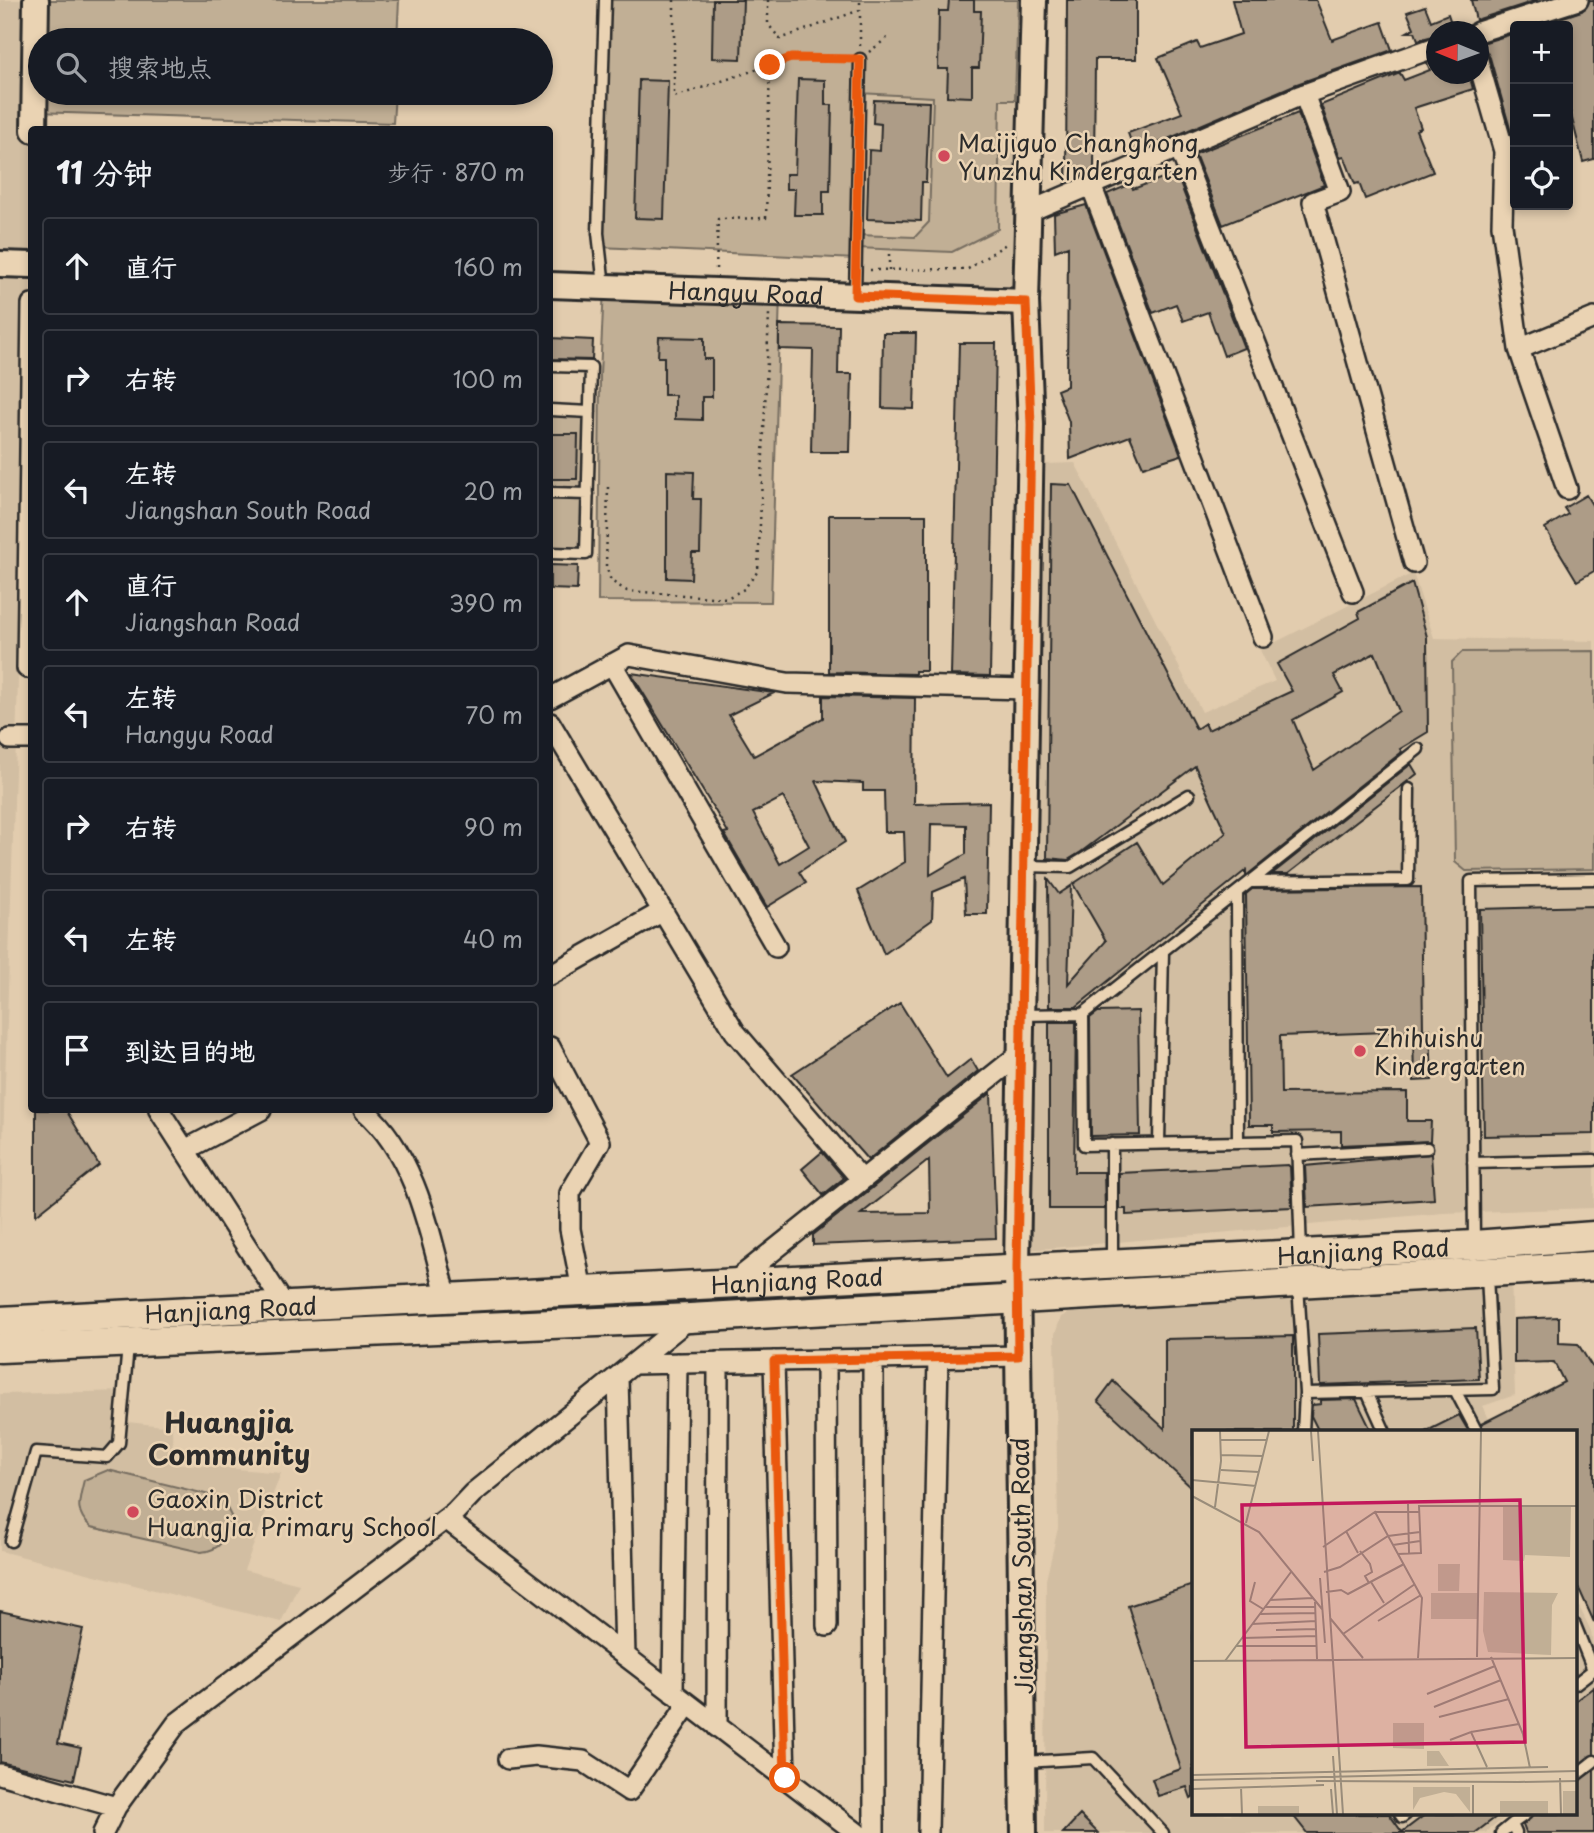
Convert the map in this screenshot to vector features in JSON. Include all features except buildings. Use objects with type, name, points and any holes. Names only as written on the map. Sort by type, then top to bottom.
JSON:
[{"type":"main road","name":"Hanjiang Road","points":[[0,1321],[1474,1245],[1594,1236]]},
{"type":"main road","name":"Hanjiang Road","points":[[0,1348],[690,1318],[1594,1266]]},
{"type":"street","points":[[36,0],[36,28]]},
{"type":"street","name":"Jiangshan South Road","points":[[1024,1833],[1017,1267],[1031,425],[1026,302],[1034,0]]},
{"type":"street","points":[[1489,29],[1578,0]]},
{"type":"street","points":[[1028,221],[1091,186],[1179,147],[1304,94],[1426,51]]},
{"type":"street","points":[[1485,84],[1504,150],[1502,225],[1519,349],[1567,489]]},
{"type":"street","points":[[1304,94],[1340,192],[1313,202],[1415,563]]},
{"type":"street","points":[[34,105],[34,126]]},
{"type":"street","points":[[1179,147],[1353,592]]},
{"type":"street","points":[[1091,186],[1263,637]]},
{"type":"street","points":[[0,264],[28,265]]},
{"type":"street","name":"Hangyu Road","points":[[553,285],[1026,302]]},
{"type":"street","points":[[1519,349],[1594,318]]},
{"type":"street","points":[[28,606],[28,668]]},
{"type":"street","points":[[553,696],[629,655],[787,683],[1026,690]]},
{"type":"street","points":[[612,664],[776,947]]},
{"type":"street","points":[[553,728],[735,1032],[862,1180]]},
{"type":"street","points":[[10,739],[28,738]]},
{"type":"street","points":[[553,973],[663,911]]},
{"type":"street","points":[[553,1053],[600,1142],[570,1193],[569,1229],[582,1290]]},
{"type":"street","points":[[734,1282],[1020,1054]]},
{"type":"street","points":[[161,1113],[285,1306]]},
{"type":"street","points":[[185,1150],[255,1113]]},
{"type":"street","points":[[368,1113],[378,1122],[421,1196],[447,1298]]},
{"type":"street","points":[[103,1833],[116,1807],[177,1723],[446,1519],[473,1493],[690,1318]]},
{"type":"street","points":[[634,1364],[1018,1356]]},
{"type":"street","points":[[928,1833],[937,1358]]},
{"type":"street","points":[[873,1359],[874,1833]]},
{"type":"street","points":[[826,1360],[827,1626]]},
{"type":"street","points":[[774,1361],[785,1778]]},
{"type":"street","points":[[718,1362],[718,1727]]},
{"type":"street","points":[[508,1759],[536,1756],[583,1761],[629,1791],[681,1699],[677,1363]]},
{"type":"street","points":[[618,1377],[625,1656]]},
{"type":"street","points":[[446,1519],[857,1833]]},
{"type":"street","points":[[0,1774],[116,1807]]},
{"type":"lane","points":[[604,287],[598,233],[605,0]]},
{"type":"lane","points":[[855,296],[860,59]]},
{"type":"lane","points":[[553,366],[591,367],[586,554],[553,553]]},
{"type":"lane","points":[[553,411],[590,412]]},
{"type":"lane","points":[[553,493],[588,494]]},
{"type":"lane","points":[[1021,1015],[1083,1014],[1418,749]]},
{"type":"lane","points":[[1250,882],[1408,880],[1409,789]]},
{"type":"lane","points":[[1023,866],[1070,867],[1189,795]]},
{"type":"lane","points":[[1474,1245],[1471,881],[1594,879]]},
{"type":"lane","points":[[1237,893],[1238,1142]]},
{"type":"lane","points":[[1159,1143],[1163,951]]},
{"type":"lane","points":[[1083,1014],[1084,1144],[1297,1141],[1301,1253]]},
{"type":"lane","points":[[1112,1144],[1112,1263]]},
{"type":"lane","points":[[1297,1155],[1427,1148]]},
{"type":"lane","points":[[1474,1163],[1594,1160]]},
{"type":"lane","points":[[1305,1393],[1493,1389],[1487,1272]]},
{"type":"lane","points":[[1298,1283],[1305,1393],[1303,1430]]},
{"type":"lane","points":[[10,1541],[36,1452],[107,1457],[119,1443],[128,1343]]},
{"type":"lane","points":[[1455,1390],[1476,1430]]},
{"type":"lane","points":[[1367,1392],[1384,1430]]},
{"type":"lane","points":[[1576,1628],[1593,1670],[1576,1683]]},
{"type":"lane","points":[[1024,1762],[1093,1758],[1163,1833]]},
{"type":"lane","points":[[1576,1775],[1594,1761]]},
{"type":"lane","points":[[1501,1833],[1514,1829],[1525,1815]]},
{"type":"path","points":[[674,0],[674,97],[791,58],[860,59],[891,34]]},
{"type":"path","points":[[768,0],[768,23],[780,39],[860,10]]},
{"type":"path","points":[[860,0],[860,59]]},
{"type":"path","points":[[716,291],[718,219],[766,218],[770,65]]},
{"type":"path","points":[[856,270],[968,269],[1028,221]]},
{"type":"path","points":[[888,270],[889,249]]},
{"type":"path","points":[[608,486],[606,566],[611,581],[627,591],[727,598],[744,589],[758,570],[770,293]]},
{"type":"shaded area","points":[[0,0],[36,0],[35,28],[28,28],[28,105],[34,105],[34,126],[28,126],[28,372],[0,1237]]},
{"type":"shaded area","points":[[36,0],[399,0],[398,28],[36,28]]},
{"type":"shaded area","points":[[605,0],[1018,0],[1015,100],[1000,100],[998,229],[952,252],[857,248],[856,259],[600,247]],"holes":[[[859,93],[933,97],[929,222],[915,237],[857,235]]]},
{"type":"shaded area","name":"Maijiguo Changhong Yunzhu Kindergarten","points":[[859,93],[1031,100],[1026,302],[855,296]]},
{"type":"shaded area","points":[[34,105],[394,105],[393,123],[34,112]]},
{"type":"shaded area","points":[[604,287],[780,293],[771,602],[598,601],[600,375]]},
{"type":"shaded area","points":[[553,410],[590,412],[586,554],[553,553]]},
{"type":"shaded area","points":[[1075,463],[1202,712],[1275,681],[1260,650],[1413,573],[1434,638],[1594,641],[1594,1208],[1443,1213],[1028,1250],[1046,464]]},
{"type":"shaded area","points":[[1594,651],[1594,869],[1466,871],[1455,862],[1452,662],[1462,652]]},
{"type":"shaded area","points":[[1511,1277],[1515,1395],[1483,1406],[1494,1430],[1192,1430],[1192,1815],[1509,1815],[1485,1833],[1045,1833],[1046,1580],[1058,1528],[1055,1334],[1061,1317],[1082,1306]]},
{"type":"shaded area","name":"Gaoxin District Huangjia Primary School","points":[[128,1391],[128,1422],[172,1427],[173,1463],[281,1473],[244,1570],[299,1584],[281,1622],[0,1551],[0,1394]]},
{"type":"shaded area","points":[[108,1470],[222,1498],[231,1516],[222,1541],[215,1548],[201,1552],[91,1527],[80,1511],[84,1480]]},
{"type":"shaded area","points":[[1576,1600],[1591,1631],[1594,1652],[1594,1749],[1576,1763]]},
{"type":"place","name":"Maijiguo Changhong Yunzhu Kindergarten","points":[[944,156]]},
{"type":"place","name":"Zhihuishu Kindergarten","points":[[1360,1051]]},
{"type":"place","name":"Gaoxin District Huangjia Primary School","points":[[133,1512]]},
{"type":"district","name":"Huangjia Community","points":[[229,1437]]},
{"type":"route","points":[[770,65],[791,58],[860,59],[855,296],[1026,302],[1031,425],[1017,1267],[1018,1356],[774,1361],[785,1778]]}]
